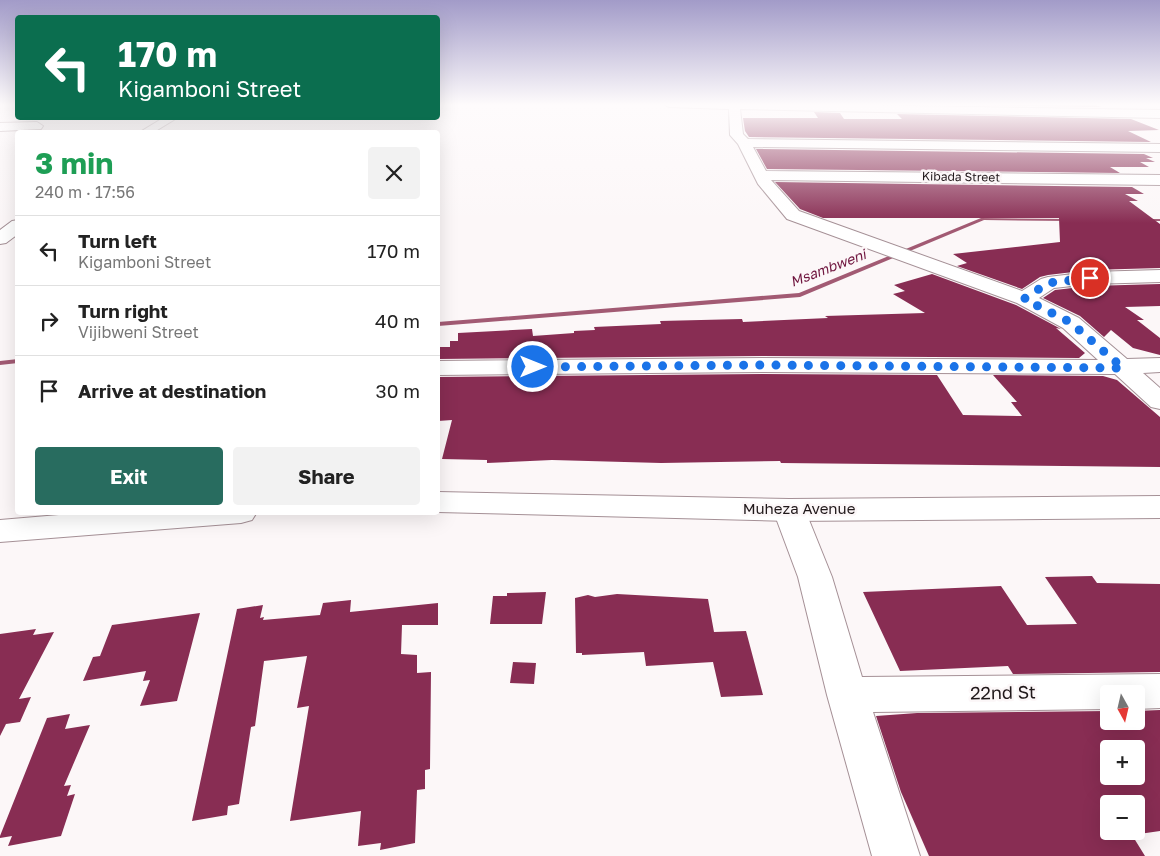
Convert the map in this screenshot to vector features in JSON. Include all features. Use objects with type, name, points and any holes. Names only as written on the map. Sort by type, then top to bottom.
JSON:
[{"type":"street","points":[[745,144],[761,175],[793,214],[1024,299],[1070,322],[1160,401]]},
{"type":"street","points":[[823,144],[1160,148]]},
{"type":"street","name":"Kibada Street","points":[[761,175],[1160,180]]},
{"type":"street","points":[[0,216],[15,216]]},
{"type":"street","points":[[0,239],[15,227]]},
{"type":"street","points":[[1024,299],[1048,283],[1090,278],[1160,276]]},
{"type":"street","points":[[440,368],[752,365],[1123,368],[1160,364]]},
{"type":"street","name":"Muheza Avenue","points":[[440,502],[788,510],[1160,507]]},
{"type":"street","points":[[788,510],[815,577],[847,695],[896,856]]},
{"type":"street","points":[[0,531],[203,515]]},
{"type":"street","name":"22nd St","points":[[847,695],[1160,691]]},
{"type":"building","points":[[756,149],[1144,154],[1153,158],[1146,158],[1155,162],[1140,162],[1149,167],[1110,167],[1120,173],[767,169]]},
{"type":"building","points":[[775,182],[1132,187],[1144,194],[1125,194],[1138,201],[1129,201],[1160,224],[1160,268],[1090,270],[1048,275],[1040,277],[1022,289],[957,266],[967,263],[953,254],[1060,242],[1059,218],[823,218],[800,209]]},
{"type":"building","points":[[932,274],[1016,305],[1061,329],[1056,328],[1085,353],[1079,358],[762,356],[440,359],[440,347],[450,347],[450,341],[458,341],[458,333],[532,329],[533,336],[595,330],[594,327],[661,324],[660,321],[742,319],[743,322],[828,318],[825,316],[925,313],[893,294],[905,291],[894,285]]},
{"type":"building","points":[[1160,284],[1160,306],[1125,307],[1144,320],[1137,320],[1160,338],[1160,355],[1133,348],[1111,330],[1104,337],[1080,316],[1043,298],[1055,290],[1090,286]]},
{"type":"building","points":[[762,374],[937,375],[963,415],[1022,416],[1011,402],[1017,402],[993,375],[1103,376],[1117,380],[1160,417],[1160,467],[781,463],[780,461],[661,463],[552,460],[487,463],[487,460],[442,459],[452,420],[440,421],[440,377]]},
{"type":"building","points":[[1092,576],[1097,583],[1160,584],[1160,672],[1013,674],[1008,666],[900,671],[863,592],[1001,586],[1027,625],[1077,624],[1045,577]]},
{"type":"building","points":[[546,592],[542,624],[490,624],[493,596],[507,596],[507,593]]},
{"type":"building","points":[[617,594],[708,599],[714,632],[746,631],[763,695],[721,697],[713,662],[646,666],[644,652],[582,655],[582,653],[576,653],[575,598],[588,595],[595,597]]},
{"type":"building","points":[[351,600],[350,612],[438,603],[438,625],[402,625],[401,654],[417,655],[417,673],[431,672],[430,769],[425,770],[425,789],[417,790],[415,843],[380,850],[381,843],[358,846],[361,811],[290,821],[309,706],[297,708],[307,656],[264,661],[255,726],[251,727],[239,804],[228,806],[227,815],[192,821],[237,609],[263,605],[260,618],[264,617],[263,620],[320,615],[323,603]]},
{"type":"building","points":[[200,613],[177,701],[140,706],[150,680],[143,681],[146,671],[83,681],[93,657],[100,656],[112,625]]},
{"type":"building","points":[[36,629],[33,635],[54,632],[19,699],[31,697],[20,722],[6,724],[0,736],[0,634]]},
{"type":"building","points":[[513,662],[536,663],[534,684],[510,683]]},
{"type":"building","points":[[1160,710],[1160,831],[1145,833],[1145,795],[1100,795],[1100,840],[1135,840],[1145,856],[929,856],[901,792],[876,716],[917,713],[1100,711],[1100,730],[1145,730],[1145,711]]},
{"type":"building","points":[[70,714],[65,729],[90,725],[64,786],[71,785],[67,796],[75,794],[61,836],[8,846],[12,836],[0,838],[0,836],[47,718]]},
{"type":"waterway","name":"Msambweni","points":[[440,324],[800,295],[983,219],[1068,220]]},
{"type":"waterway","name":"Msambweni","points":[[1145,220],[1160,220]]},
{"type":"waterway","name":"Msambweni","points":[[0,363],[15,361]]},
{"type":"route","points":[[533,367],[762,365],[1123,368],[1070,322],[1024,299],[1048,283],[1090,278]]}]
